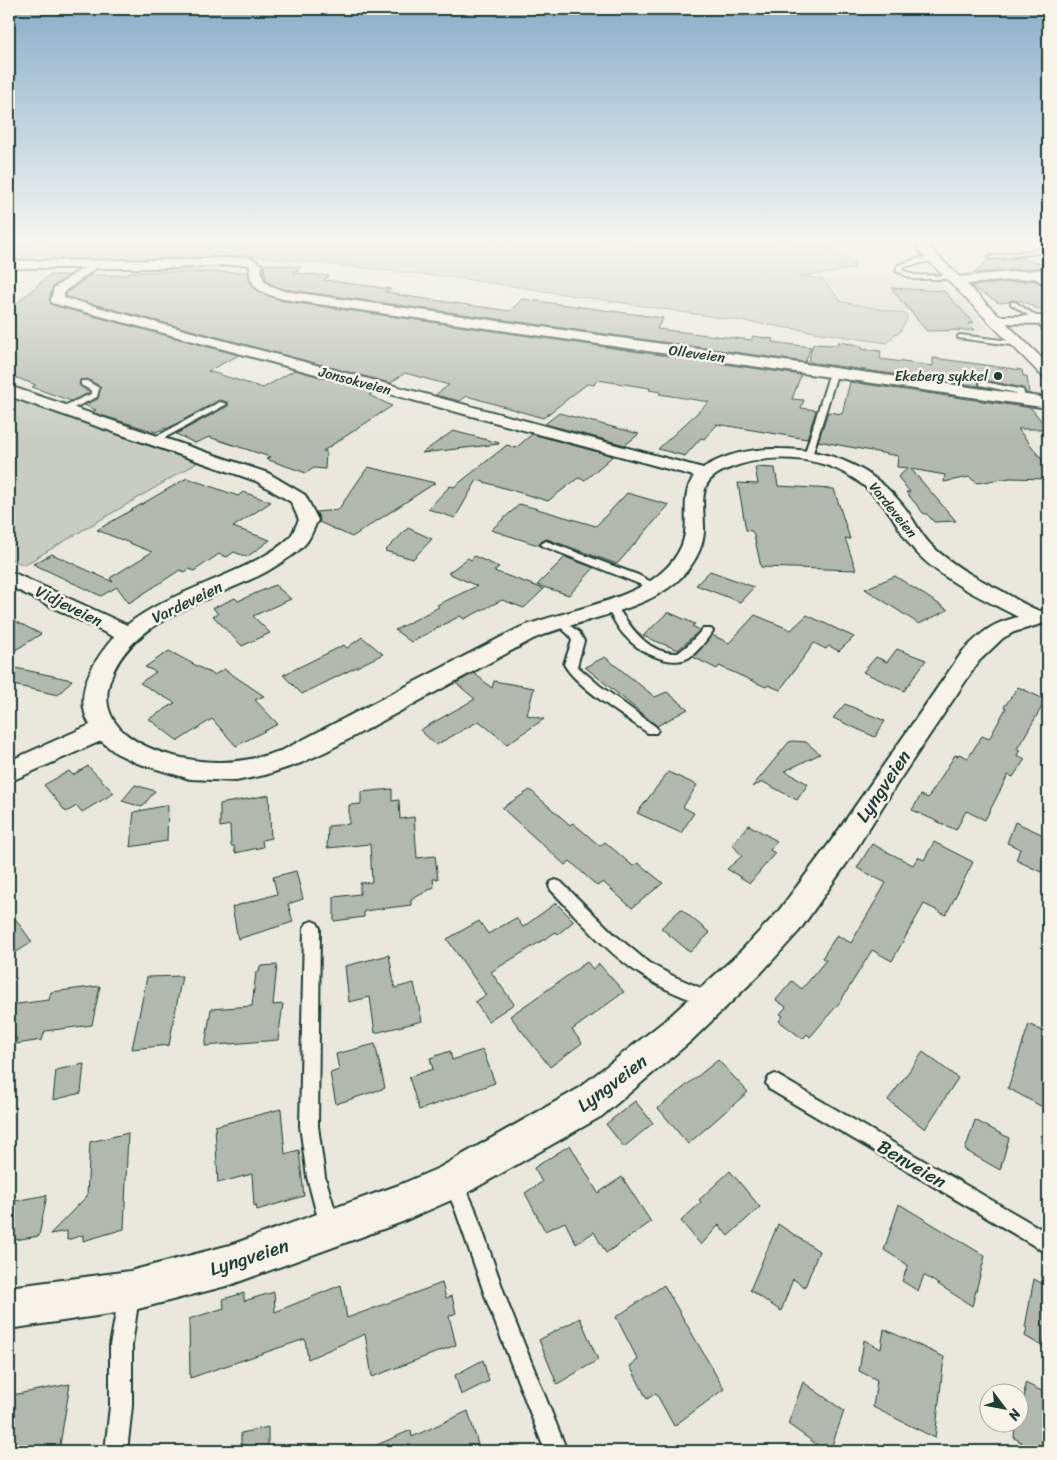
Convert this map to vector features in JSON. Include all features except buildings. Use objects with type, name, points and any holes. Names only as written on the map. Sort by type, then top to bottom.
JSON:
[{"type":"street","name":"Jonsokveien","points":[[80,306],[705,474]]},
{"type":"street","name":"Olleveien","points":[[361,306],[1022,401],[1048,403]]},
{"type":"street","points":[[981,306],[1048,373]]},
{"type":"street","points":[[995,320],[1042,320]]},
{"type":"street","name":"Vardeveien","points":[[9,391],[230,465],[280,485],[297,495],[304,503],[308,516],[303,533],[297,541],[276,559],[250,574],[150,618],[129,635],[115,650],[103,669],[96,687],[94,702],[97,716],[116,740],[130,750],[170,766],[207,771],[250,769],[283,760],[310,748],[512,640],[559,621],[610,605],[656,587],[682,564],[693,542],[695,522],[693,510],[697,484],[705,474],[715,467],[752,455],[808,456],[827,460],[864,476],[898,512],[925,550],[991,593],[1043,617]]},
{"type":"street","name":"Vidjeveien","points":[[9,578],[129,635]]},
{"type":"street","name":"Lyngveien","points":[[9,1308],[130,1291],[230,1265],[402,1203],[452,1181],[589,1103],[679,1030],[750,963],[788,922],[972,656],[995,634],[1006,627],[1043,617]]},
{"type":"street","points":[[9,772],[106,729]]},
{"type":"lane","points":[[1018,306],[1042,320],[1048,332]]},
{"type":"lane","points":[[960,338],[1001,345],[1019,344]]},
{"type":"lane","points":[[808,456],[833,374]]},
{"type":"lane","points":[[62,410],[94,395],[96,390],[84,383]]},
{"type":"lane","points":[[983,383],[1020,392],[1022,401]]},
{"type":"lane","points":[[152,440],[223,404]]},
{"type":"lane","points":[[546,544],[656,587]]},
{"type":"lane","points":[[610,605],[629,634],[644,646],[670,657],[680,658],[708,632]]},
{"type":"lane","points":[[559,621],[575,634],[578,641],[570,664],[572,668],[595,688],[652,730]]},
{"type":"lane","points":[[556,886],[617,946],[642,967],[658,977],[711,1000]]},
{"type":"lane","points":[[312,928],[308,1126],[316,1177],[331,1228]]},
{"type":"lane","name":"Benveien","points":[[776,1084],[1048,1244]]},
{"type":"lane","points":[[452,1181],[464,1206],[498,1304],[556,1451]]},
{"type":"lane","points":[[116,1451],[121,1406],[121,1345],[130,1291]]},
{"type":"shaded area","points":[[644,306],[864,306],[906,314],[907,320],[899,333],[895,334],[887,343]]},
{"type":"shaded area","points":[[872,306],[968,306],[989,329],[980,329],[981,331],[920,331],[913,318],[916,317],[914,313]]},
{"type":"shaded area","points":[[9,387],[207,457],[24,565],[9,558]]},
{"type":"place","name":"Ekeberg sykkel","points":[[998,376]]}]
